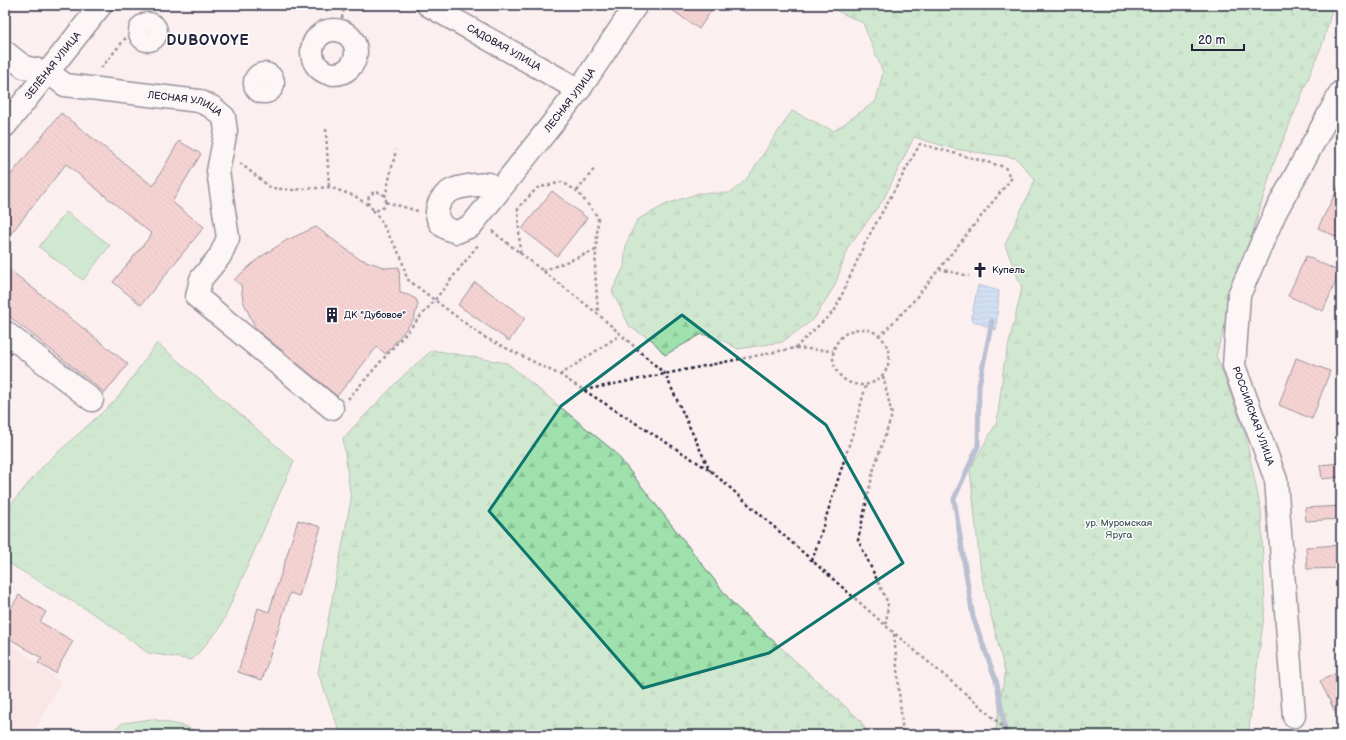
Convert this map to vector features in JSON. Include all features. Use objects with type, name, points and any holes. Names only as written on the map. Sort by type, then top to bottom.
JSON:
[{"type":"street","name":"ЗЕЛЁНАЯ УЛИЦА","points":[[5,126],[101,5]]},
{"type":"street","name":"САДОВАЯ УЛИЦА","points":[[428,5],[579,90]]},
{"type":"street","name":"ЛЕСНАЯ УЛИЦА","points":[[498,191],[579,90],[636,5]]},
{"type":"street","name":"ЛЕСНАЯ УЛИЦА","points":[[5,52],[24,67],[48,72],[65,85],[199,101],[212,107],[224,117],[226,131],[218,171],[228,238],[220,256],[201,279],[197,297],[332,408]]},
{"type":"street","name":"РОССИЙСКАЯ УЛИЦА","points":[[1294,716],[1276,480],[1234,366],[1239,295],[1275,213],[1341,92]]},
{"type":"street","points":[[5,332],[92,400]]},
{"type":"path","points":[[339,30],[345,5]]},
{"type":"path","points":[[102,68],[129,34]]},
{"type":"path","points":[[326,129],[329,187]]},
{"type":"path","points":[[795,348],[835,310],[865,243],[920,144],[1005,168],[1011,179],[911,304],[881,335]]},
{"type":"path","points":[[373,210],[379,211],[384,208],[386,202],[385,196],[396,150]]},
{"type":"path","points":[[239,162],[271,188],[292,190],[329,187],[355,196],[369,206],[380,219],[401,257],[407,279],[482,336],[560,375],[711,471],[894,633],[985,710],[1011,735]]},
{"type":"path","points":[[577,192],[595,168]]},
{"type":"path","points":[[520,254],[518,208],[537,188],[562,182],[577,192],[598,217],[596,250],[598,314]]},
{"type":"path","points":[[369,206],[368,201],[370,195],[375,192],[385,196]]},
{"type":"path","points":[[386,202],[412,209]]},
{"type":"path","points":[[490,230],[598,314],[665,374],[711,471]]},
{"type":"path","points":[[332,408],[341,406],[434,301],[480,242]]},
{"type":"path","points":[[543,271],[596,250]]},
{"type":"path","points":[[939,269],[969,276]]},
{"type":"path","points":[[867,328],[881,335],[889,347],[890,362],[883,376],[871,384],[866,385],[856,385],[842,379],[834,366],[833,351],[840,338],[852,329],[867,328]]},
{"type":"path","points":[[560,375],[620,335]]},
{"type":"path","points":[[583,390],[795,348],[833,351]]},
{"type":"path","points":[[883,376],[892,415],[874,468],[858,540],[888,603],[886,626]]},
{"type":"path","points":[[812,561],[855,426],[866,385]]},
{"type":"path","points":[[894,633],[903,735]]},
{"type":"highlighted area","points":[[682,315],[826,425],[903,563],[769,653],[643,688],[489,511],[561,406]]},
{"type":"shaded area","points":[[5,639],[61,682],[32,735],[5,735]]},
{"type":"green space","name":"ур. Муромская Яруга","points":[[829,5],[1333,5],[1324,40],[1273,165],[1216,355],[1245,434],[1261,510],[1265,608],[1248,735],[995,735],[1005,672],[981,574],[970,469],[997,422],[1004,365],[1022,288],[1005,245],[1035,180],[1016,158],[954,149],[914,137],[883,200],[848,247],[835,285],[814,319],[782,342],[738,349],[724,341],[702,334],[665,355],[652,340],[630,327],[612,291],[624,267],[626,244],[637,220],[667,204],[699,193],[730,193],[746,180],[792,111],[834,131],[876,101],[883,72],[863,23],[831,8]]},
{"type":"green space","points":[[66,212],[110,245],[83,280],[39,247]]},
{"type":"green space","points":[[157,343],[294,461],[220,628],[192,660],[148,653],[99,617],[5,561],[5,511],[45,464],[116,400]]},
{"type":"green space","points":[[432,350],[507,363],[615,452],[733,604],[860,720],[869,735],[341,735],[318,673],[351,500],[343,438],[404,375]]},
{"type":"green space","points":[[152,719],[187,727],[203,735],[106,735],[123,723]]},
{"type":"water","points":[[978,285],[999,291],[996,330],[971,320]]},
{"type":"building","points":[[665,5],[715,5],[699,29]]},
{"type":"building","points":[[61,113],[153,186],[179,141],[201,154],[172,202],[204,227],[141,305],[113,282],[152,234],[66,164],[5,241],[5,182]]},
{"type":"building","points":[[1341,182],[1341,239],[1318,228]]},
{"type":"building","points":[[552,191],[587,218],[557,256],[522,229]]},
{"type":"building","name":"ДК \"Дубовое\"","points":[[316,227],[358,258],[386,268],[399,267],[400,293],[416,299],[418,304],[414,319],[386,354],[377,347],[337,396],[256,329],[243,301],[241,285],[234,280],[259,258],[287,240]]},
{"type":"building","points":[[1306,256],[1340,272],[1323,311],[1288,296]]},
{"type":"building","points":[[5,266],[128,364],[105,393],[5,313]]},
{"type":"building","points":[[475,282],[525,318],[509,341],[458,305]]},
{"type":"building","points":[[1296,358],[1330,371],[1312,419],[1279,405]]},
{"type":"building","points":[[1341,463],[1341,477],[1322,479],[1320,465]]},
{"type":"building","points":[[1341,506],[1341,519],[1306,521],[1305,508]]},
{"type":"building","points":[[298,520],[321,527],[299,596],[290,593],[262,680],[238,672],[258,608],[269,612]]},
{"type":"building","points":[[1341,545],[1341,568],[1307,569],[1306,547]]},
{"type":"building","points":[[19,595],[46,612],[40,622],[73,641],[55,673],[38,663],[42,658],[5,636],[5,618]]},
{"type":"building","points":[[1341,671],[1341,724],[1320,681]]},
{"type":"waterway","points":[[992,321],[979,385],[978,446],[954,499],[973,617],[997,683],[1006,735]]},
{"type":"place","name":"Купель","points":[[980,270]]},
{"type":"place","name":"ДК \"Дубовое\"","points":[[332,315]]},
{"type":"district","name":"DUBOVOYE","points":[[208,40]]}]
